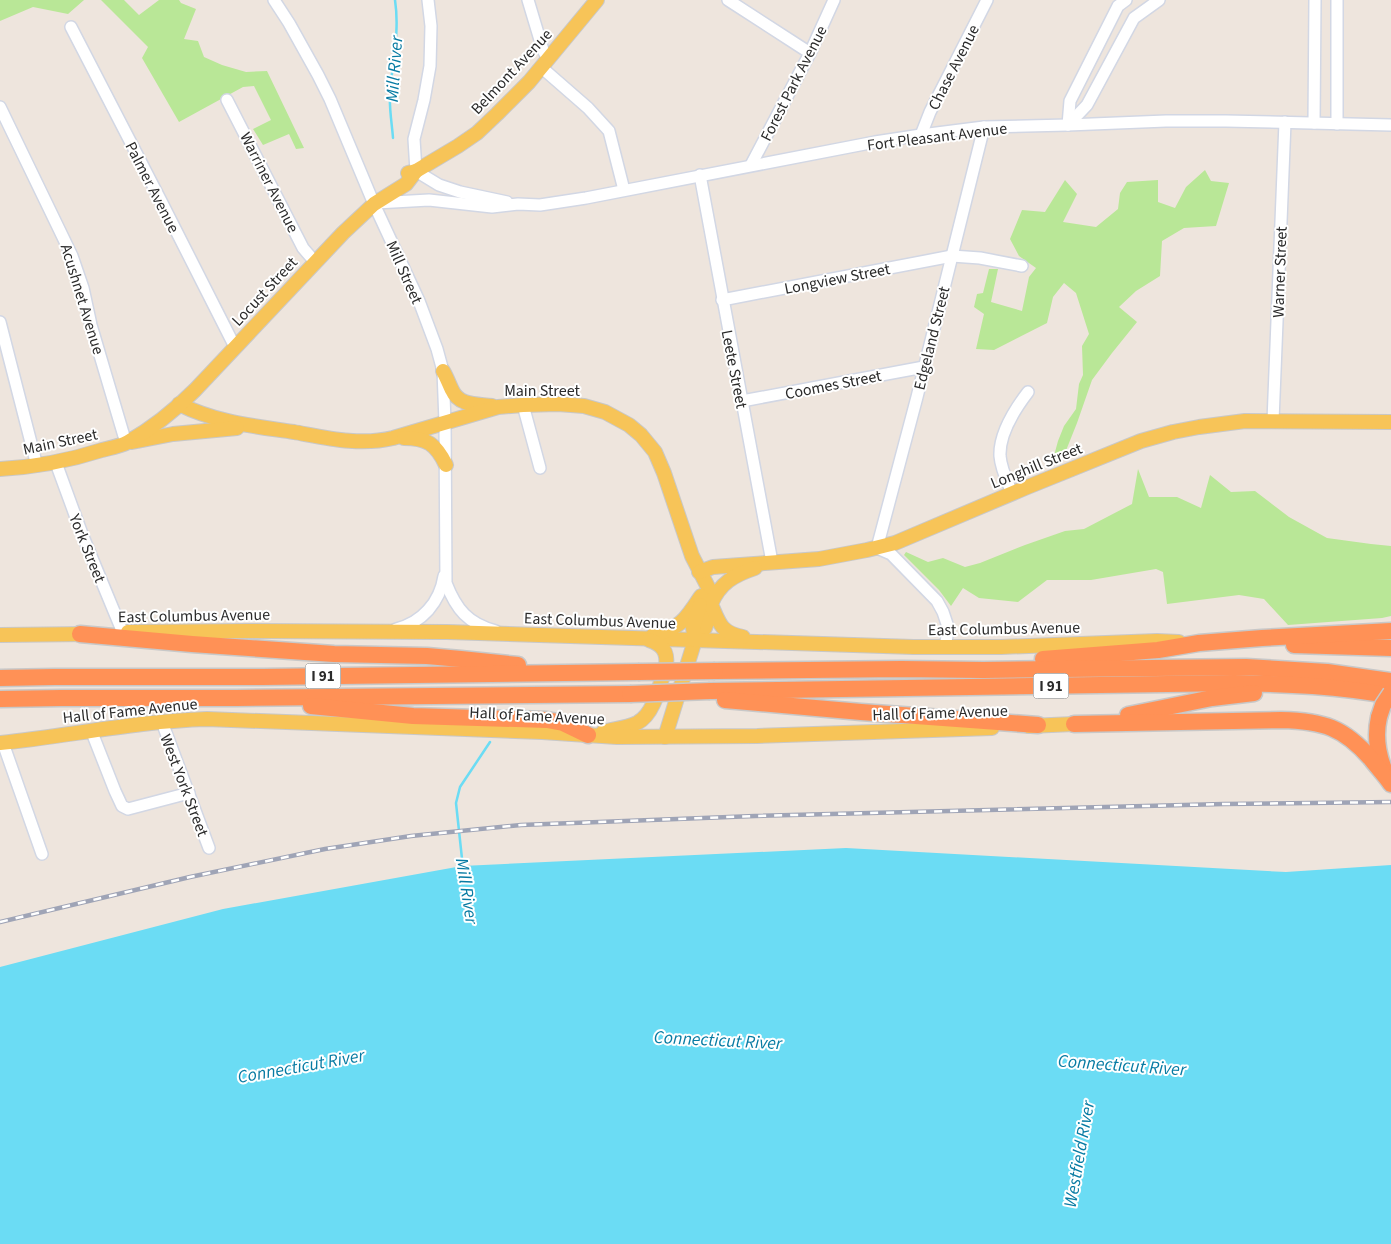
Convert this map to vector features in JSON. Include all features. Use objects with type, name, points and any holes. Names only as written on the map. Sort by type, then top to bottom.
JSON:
[{"type":"highway","points":[[901,669],[1138,652],[1199,643],[1280,636],[1391,631]]},
{"type":"highway","points":[[80,634],[334,654],[427,656],[574,673]]},
{"type":"highway","points":[[1226,642],[1391,648]]},
{"type":"highway","name":"I 91","points":[[4,678],[1246,667],[1327,672],[1391,680]]},
{"type":"highway","name":"I 91","points":[[7,698],[709,694],[1243,683],[1300,685],[1391,695]]},
{"type":"highway","points":[[1074,724],[1244,693],[1364,692]]},
{"type":"highway","points":[[709,694],[861,712],[1038,725]]},
{"type":"highway","points":[[1390,782],[1382,764],[1376,736],[1383,705],[1391,695]]},
{"type":"highway","points":[[236,698],[396,714],[547,720],[563,723],[588,735]]},
{"type":"highway","points":[[1074,724],[1280,720],[1315,722],[1337,730],[1350,738],[1390,782]]},
{"type":"main road","name":"Belmont Avenue","points":[[416,171],[477,133],[498,114],[597,0]]},
{"type":"main road","name":"Locust Street","points":[[180,404],[342,233],[374,204],[406,184],[416,171]]},
{"type":"main road","points":[[443,371],[452,391],[461,401],[469,404],[498,407]]},
{"type":"main road","name":"Main Street","points":[[126,443],[180,404],[211,418],[261,428],[356,442],[376,442],[393,438],[498,407],[558,404],[596,409],[623,421],[641,435],[655,452],[692,556],[709,589],[706,600],[723,629],[728,633],[768,643]]},
{"type":"main road","name":"Longhill Street","points":[[699,572],[713,567],[819,559],[877,548],[905,539],[1012,493],[1162,434],[1245,421],[1391,422]]},
{"type":"main road","name":"Main Street","points":[[0,470],[56,463],[126,443],[160,436],[240,428],[261,428]]},
{"type":"main road","points":[[393,438],[412,438],[428,442],[438,450],[446,465]]},
{"type":"main road","points":[[644,639],[676,627],[739,573],[772,562]]},
{"type":"main road","points":[[665,737],[695,640],[705,628],[710,614],[706,600]]},
{"type":"main road","name":"East Columbus Avenue","points":[[0,635],[176,631],[386,632],[945,647],[1157,641],[1199,643]]},
{"type":"main road","points":[[588,735],[637,722],[647,715],[652,708],[667,659],[660,645],[644,639]]},
{"type":"main road","name":"Hall of Fame Avenue","points":[[1,739],[192,719],[665,737],[1074,724]]},
{"type":"street","name":"Mill Street","points":[[274,0],[289,22],[330,99],[433,337],[443,371],[446,465],[446,583],[451,596],[466,617],[485,628],[507,634]]},
{"type":"street","points":[[416,171],[414,140],[430,66],[431,26],[428,0]]},
{"type":"street","points":[[528,0],[543,50],[544,63],[609,131],[624,190]]},
{"type":"street","points":[[728,0],[810,53]]},
{"type":"street","name":"Forest Park Avenue","points":[[751,166],[810,53],[834,0]]},
{"type":"street","name":"Chase Avenue","points":[[921,134],[930,112],[987,0]]},
{"type":"street","points":[[1068,125],[1087,105],[1134,18],[1159,0]]},
{"type":"street","points":[[1314,123],[1316,0]]},
{"type":"street","points":[[1337,0],[1337,124]]},
{"type":"street","points":[[1068,125],[1070,101],[1119,2],[1134,18]]},
{"type":"street","name":"Palmer Avenue","points":[[71,27],[235,347]]},
{"type":"street","name":"Warriner Avenue","points":[[227,100],[304,248],[315,262]]},
{"type":"street","name":"Acushnet Avenue","points":[[0,107],[72,256],[126,443]]},
{"type":"street","name":"Fort Pleasant Avenue","points":[[416,171],[440,185],[460,192],[518,204],[540,205],[586,198],[875,142],[921,134],[984,127],[1166,121],[1391,125]]},
{"type":"street","name":"Warner Street","points":[[1273,421],[1284,122]]},
{"type":"street","name":"Edgeland Street","points":[[877,548],[984,127]]},
{"type":"street","name":"Leete Street","points":[[700,175],[772,562]]},
{"type":"street","name":"Fort Pleasant Avenue","points":[[374,204],[429,200],[492,207],[518,204]]},
{"type":"street","name":"Longview Street","points":[[722,300],[952,256],[980,258],[1022,266]]},
{"type":"street","points":[[0,322],[37,466]]},
{"type":"street","name":"Coomes Street","points":[[742,401],[924,367]]},
{"type":"street","points":[[1012,493],[1003,470],[1001,449],[1010,420],[1028,392]]},
{"type":"street","points":[[523,405],[540,468]]},
{"type":"street","name":"York Street","points":[[56,463],[82,534],[123,633]]},
{"type":"street","points":[[877,548],[891,554],[937,601],[947,624],[945,647]]},
{"type":"street","name":"Mill Street","points":[[386,632],[403,628],[424,616],[440,591],[446,566]]},
{"type":"street","name":"West York Street","points":[[162,722],[209,848]]},
{"type":"street","points":[[91,730],[122,806],[128,809],[189,793]]},
{"type":"street","points":[[1,739],[42,854]]},
{"type":"green space","points":[[0,0],[84,0],[68,14],[33,7],[0,21]]},
{"type":"green space","points":[[101,0],[124,0],[139,15],[159,0],[179,0],[181,3],[196,9],[184,39],[198,41],[204,57],[222,65],[246,72],[267,71],[304,148],[296,149],[289,134],[263,145],[253,129],[271,120],[254,86],[243,87],[179,122],[142,58],[148,47]]},
{"type":"green space","points":[[1205,170],[1211,181],[1229,183],[1216,226],[1184,228],[1162,241],[1160,276],[1136,291],[1119,307],[1137,322],[1092,380],[1063,458],[1052,463],[1064,426],[1076,409],[1079,384],[1083,375],[1082,346],[1089,334],[1076,293],[1064,283],[1053,297],[1047,323],[994,350],[976,349],[984,314],[974,307],[977,294],[983,293],[989,269],[998,269],[991,302],[1022,311],[1029,277],[1036,268],[1019,256],[1010,239],[1022,210],[1045,212],[1065,180],[1077,194],[1063,222],[1096,227],[1118,209],[1120,193],[1127,182],[1158,180],[1158,202],[1175,208],[1186,187]]},
{"type":"green space","points":[[1138,469],[1149,497],[1177,497],[1201,508],[1210,475],[1231,492],[1255,491],[1289,517],[1327,538],[1391,546],[1391,616],[1288,625],[1264,599],[1239,595],[1167,604],[1163,572],[1156,569],[1091,580],[1047,580],[1018,602],[979,598],[963,588],[951,606],[939,590],[904,555],[906,552],[928,562],[943,558],[965,567],[1065,531],[1084,529],[1132,504]]},
{"type":"water","points":[[846,848],[1286,872],[1391,865],[1391,1244],[0,1244],[0,967],[223,909],[462,866]]},
{"type":"waterway","name":"Mill River","points":[[393,138],[390,99],[397,24],[395,0]]},
{"type":"waterway","name":"Mill River","points":[[463,868],[456,803],[460,787],[490,742]]},
{"type":"railway","points":[[0,922],[190,877],[325,849],[411,836],[521,825],[755,816],[1224,804],[1391,802]]},
{"type":"water label","name":"Connecticut River","points":[[718,1040]]},
{"type":"water label","name":"Connecticut River","points":[[1122,1065]]},
{"type":"water label","name":"Connecticut River","points":[[301,1066]]},
{"type":"water label","name":"Westfield River","points":[[1079,1154]]}]
